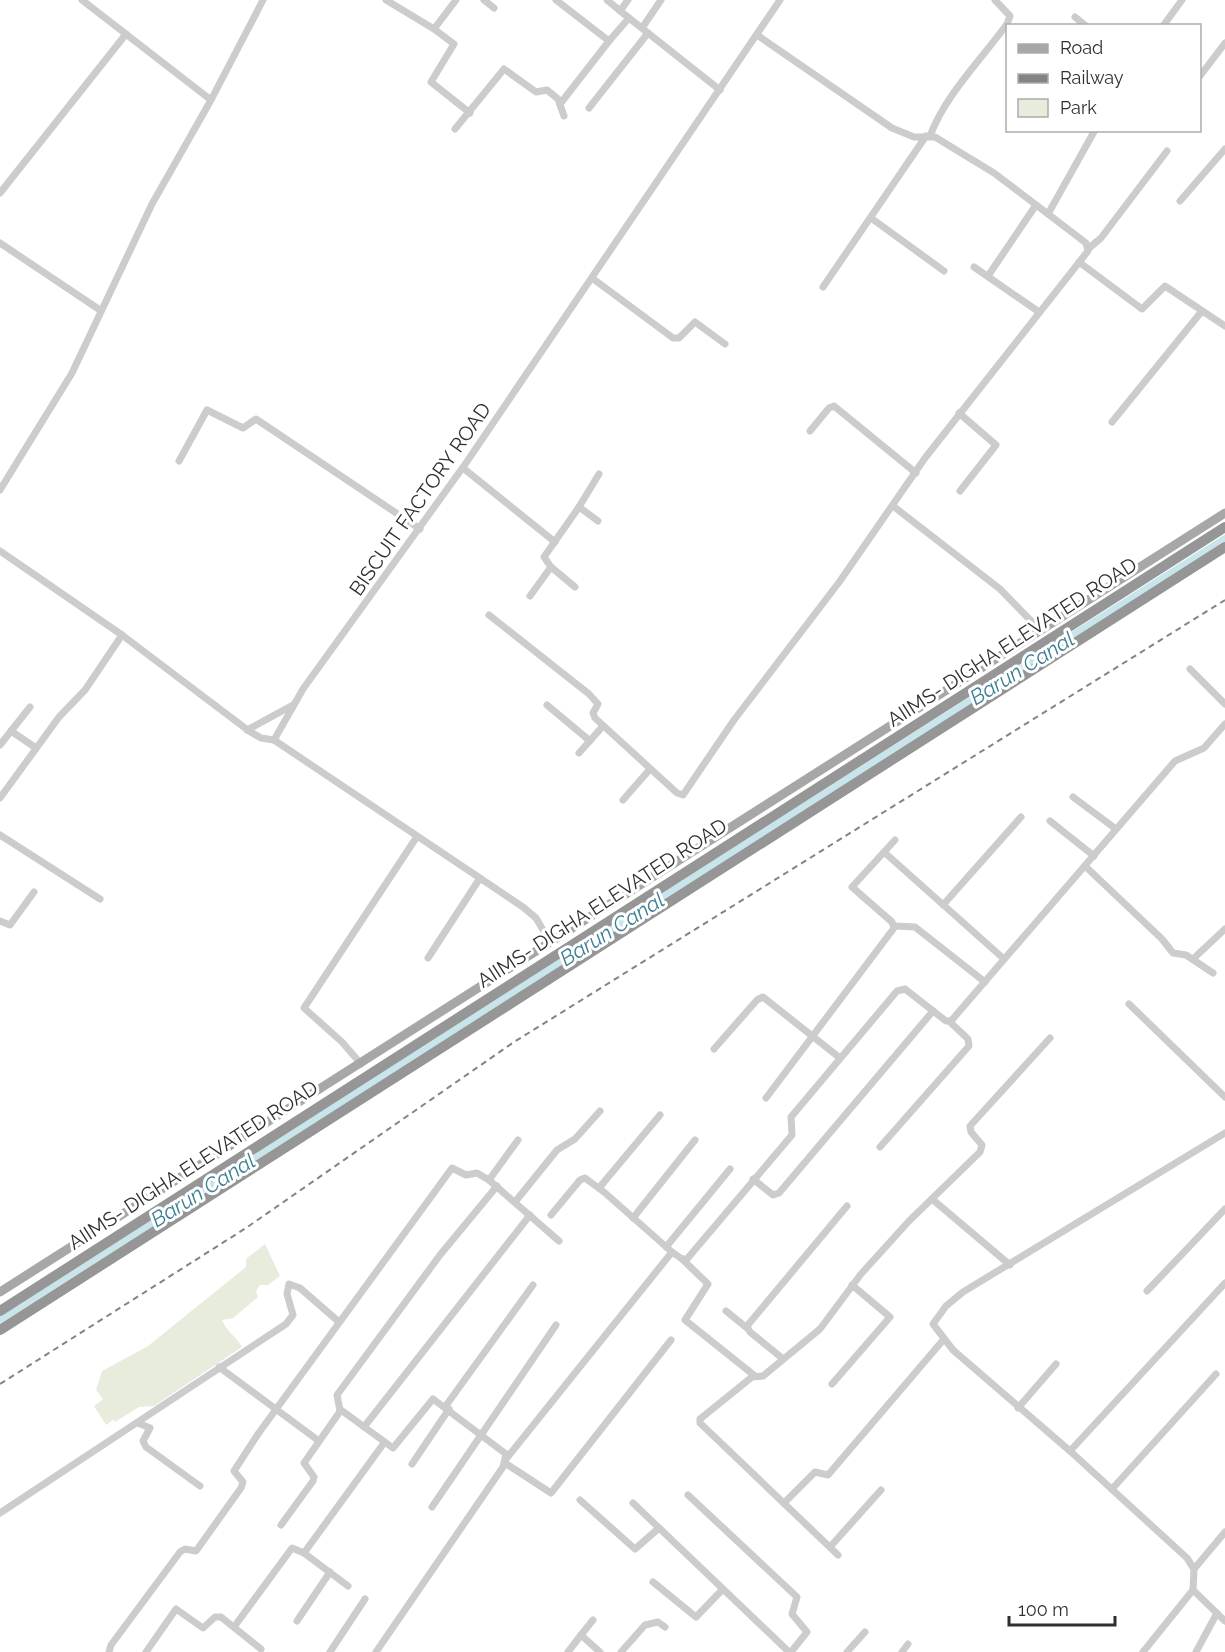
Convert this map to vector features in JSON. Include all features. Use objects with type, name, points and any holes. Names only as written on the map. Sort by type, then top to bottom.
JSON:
[{"type":"highway","name":"AIIMS- DIGHA ELEVATED ROAD","points":[[0,1311],[1225,527]]},
{"type":"highway","name":"AIIMS- DIGHA ELEVATED ROAD","points":[[0,1330],[1225,547]]},
{"type":"main road","points":[[0,1292],[1225,513]]},
{"type":"street","points":[[82,0],[211,100]]},
{"type":"street","points":[[0,490],[72,373],[152,204],[211,100],[263,0]]},
{"type":"street","points":[[386,0],[454,44],[431,82],[470,113]]},
{"type":"street","points":[[434,29],[456,0]]},
{"type":"street","points":[[484,0],[494,8]]},
{"type":"street","points":[[556,0],[609,41]]},
{"type":"street","points":[[607,0],[720,90]]},
{"type":"street","points":[[620,11],[628,0]]},
{"type":"street","points":[[589,108],[645,31],[661,0]]},
{"type":"street","name":"BISCUIT FACTORY ROAD","points":[[274,740],[293,705],[463,468],[780,0]]},
{"type":"street","points":[[995,0],[1010,16],[1007,24]]},
{"type":"street","points":[[1165,24],[1180,1]]},
{"type":"street","points":[[1075,16],[1084,24]]},
{"type":"street","points":[[560,104],[629,18]]},
{"type":"street","points":[[823,287],[928,136],[953,96],[1006,25]]},
{"type":"street","points":[[2,188],[126,34]]},
{"type":"street","points":[[757,35],[892,128],[914,137],[928,136],[994,173],[1086,243],[1088,249]]},
{"type":"street","points":[[1201,75],[1225,44]]},
{"type":"street","points":[[455,129],[504,69],[536,92],[549,91],[557,98],[564,117]]},
{"type":"street","points":[[1048,214],[1094,132]]},
{"type":"street","points":[[1180,201],[1225,149]]},
{"type":"street","points":[[489,615],[596,701],[598,704],[593,716],[677,793],[683,795],[734,720],[840,581],[959,413],[1088,249],[1101,238],[1167,151]]},
{"type":"street","points":[[988,276],[1036,205]]},
{"type":"street","points":[[871,219],[944,271]]},
{"type":"street","points":[[0,243],[100,310]]},
{"type":"street","points":[[1079,262],[1142,309],[1164,286],[1224,323]]},
{"type":"street","points":[[974,267],[1039,312]]},
{"type":"street","points":[[592,278],[673,338],[679,338],[695,322],[725,344]]},
{"type":"street","points":[[1112,422],[1202,311]]},
{"type":"street","points":[[810,431],[829,408],[834,406],[916,472]]},
{"type":"street","points":[[179,461],[207,410],[244,428],[256,419],[420,529]]},
{"type":"street","points":[[959,413],[996,445],[960,491]]},
{"type":"street","points":[[463,468],[555,542]]},
{"type":"street","points":[[575,587],[543,558],[599,474]]},
{"type":"street","points":[[893,506],[1000,589],[1040,630]]},
{"type":"street","points":[[579,507],[598,521]]},
{"type":"street","points":[[0,551],[122,635],[247,730],[261,738],[274,740],[416,838],[531,913],[550,942]]},
{"type":"street","points":[[530,596],[551,567]]},
{"type":"street","points":[[0,798],[64,712],[85,690],[122,635]]},
{"type":"street","points":[[1190,669],[1225,704]]},
{"type":"street","points":[[247,730],[293,705]]},
{"type":"street","points":[[547,705],[590,741]]},
{"type":"street","points":[[0,746],[30,707]]},
{"type":"street","points":[[950,1022],[1174,760],[1204,748],[1225,724]]},
{"type":"street","points":[[579,753],[603,726]]},
{"type":"street","points":[[11,731],[36,748]]},
{"type":"street","points":[[623,800],[650,769]]},
{"type":"street","points":[[1073,797],[1116,829]]},
{"type":"street","points":[[943,905],[1021,816]]},
{"type":"street","points":[[1050,821],[1094,856]]},
{"type":"street","points":[[0,835],[100,899]]},
{"type":"street","points":[[361,1064],[342,1042],[303,1009],[416,838]]},
{"type":"street","points":[[895,840],[852,887],[895,927],[915,927],[985,982]]},
{"type":"street","points":[[884,852],[1004,959]]},
{"type":"street","points":[[1084,866],[1162,939],[1173,953],[1184,954],[1213,973]]},
{"type":"street","points":[[428,958],[480,878]]},
{"type":"street","points":[[0,921],[10,925],[34,892]]},
{"type":"street","points":[[766,1098],[895,927]]},
{"type":"street","points":[[1193,960],[1225,929]]},
{"type":"street","points":[[682,1259],[688,1258],[792,1135],[791,1117],[840,1058],[899,989],[907,990],[950,1022],[968,1039],[969,1046],[880,1147]]},
{"type":"street","points":[[714,1049],[761,997],[768,1000],[811,1037],[840,1058]]},
{"type":"street","points":[[1129,1004],[1225,1097]]},
{"type":"street","points":[[753,1179],[773,1195],[778,1193],[933,1011]]},
{"type":"street","points":[[838,1555],[699,1421],[703,1415],[755,1376],[763,1376],[782,1358],[820,1329],[852,1285],[982,1148],[970,1130],[972,1124],[1050,1038]]},
{"type":"street","points":[[515,1202],[557,1150],[575,1139],[600,1111]]},
{"type":"street","points":[[599,1188],[660,1115]]},
{"type":"street","points":[[1143,1652],[1193,1590],[1194,1569],[1187,1558],[1070,1451],[1018,1408],[944,1339],[933,1324],[946,1306],[963,1292],[1225,1133]]},
{"type":"street","points":[[489,1180],[518,1140]]},
{"type":"street","points":[[633,1218],[695,1140]]},
{"type":"street","points":[[109,1652],[180,1552],[185,1549],[193,1552],[198,1550],[241,1488],[243,1482],[234,1471],[276,1407],[452,1168],[466,1176],[477,1173],[489,1180],[559,1241]]},
{"type":"street","points":[[376,1652],[506,1461],[730,1169]]},
{"type":"street","points":[[551,1215],[581,1179],[599,1188],[708,1284],[686,1316],[686,1320],[755,1376]]},
{"type":"street","points":[[280,1525],[313,1481],[314,1477],[304,1463],[339,1411],[337,1395],[440,1255],[497,1186]]},
{"type":"street","points":[[932,1199],[1010,1264]]},
{"type":"street","points":[[747,1328],[847,1206]]},
{"type":"street","points":[[1147,1291],[1225,1209]]},
{"type":"street","points":[[364,1427],[530,1215]]},
{"type":"street","points":[[1070,1451],[1225,1283]]},
{"type":"street","points":[[0,1513],[289,1321],[293,1315],[287,1294],[289,1284],[300,1288],[339,1322]]},
{"type":"street","points":[[412,1464],[447,1408],[533,1285]]},
{"type":"street","points":[[832,1384],[890,1317],[852,1285]]},
{"type":"street","points":[[726,1311],[782,1358]]},
{"type":"street","points":[[432,1507],[480,1433],[556,1325]]},
{"type":"street","points":[[784,1503],[814,1472],[828,1475],[944,1339]]},
{"type":"street","points":[[339,1411],[390,1448],[395,1447],[431,1399],[447,1408],[502,1450],[506,1461],[551,1493],[671,1340]]},
{"type":"street","points":[[1018,1408],[1056,1364]]},
{"type":"street","points":[[219,1367],[319,1441]]},
{"type":"street","points":[[1112,1489],[1216,1374]]},
{"type":"street","points":[[138,1423],[150,1428],[143,1444],[200,1486]]},
{"type":"street","points":[[304,1553],[384,1443]]},
{"type":"street","points":[[830,1546],[881,1490]]},
{"type":"street","points":[[633,1503],[722,1590],[790,1652],[807,1632],[792,1614],[797,1597],[688,1495]]},
{"type":"street","points":[[580,1500],[635,1549],[659,1528]]},
{"type":"street","points":[[1194,1569],[1225,1532]]},
{"type":"street","points":[[234,1627],[290,1550],[295,1548],[348,1586]]},
{"type":"street","points":[[297,1621],[330,1572]]},
{"type":"street","points":[[653,1582],[696,1617],[722,1590]]},
{"type":"street","points":[[1193,1590],[1225,1621]]},
{"type":"street","points":[[330,1652],[365,1599]]},
{"type":"street","points":[[146,1652],[175,1610],[180,1611],[203,1628],[217,1616],[261,1649]]},
{"type":"street","points":[[1196,1652],[1217,1613]]},
{"type":"street","points":[[568,1652],[593,1620]]},
{"type":"street","points":[[621,1652],[645,1625],[658,1622],[665,1627]]},
{"type":"street","points":[[847,1652],[865,1632]]},
{"type":"street","points":[[581,1635],[600,1652]]},
{"type":"street","points":[[902,1652],[909,1644]]},
{"type":"green space","points":[[265,1244],[280,1276],[268,1285],[260,1285],[256,1291],[258,1297],[233,1318],[222,1320],[242,1347],[154,1406],[139,1407],[106,1425],[94,1406],[103,1399],[96,1390],[102,1371],[148,1346],[246,1267],[246,1259]]},
{"type":"waterway","name":"Barun Canal","points":[[0,1319],[1225,539]]},
{"type":"railway","points":[[0,1384],[246,1228],[514,1042],[1225,600]]}]
